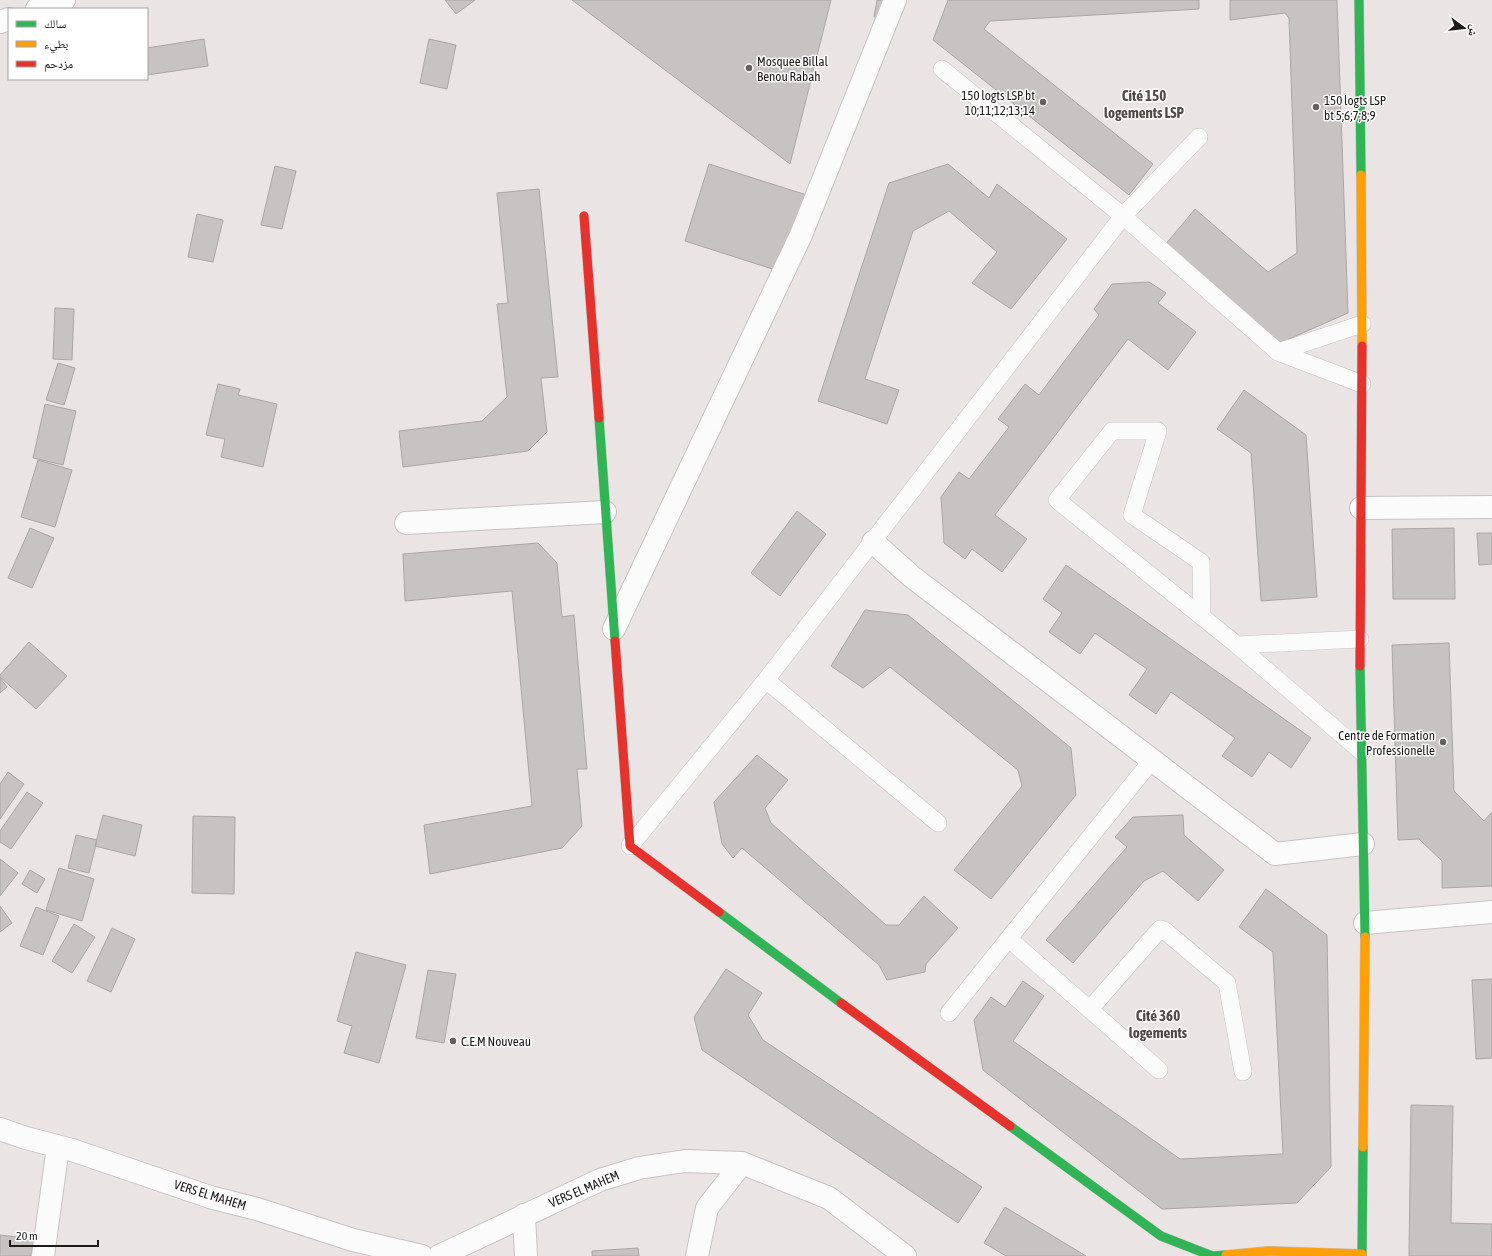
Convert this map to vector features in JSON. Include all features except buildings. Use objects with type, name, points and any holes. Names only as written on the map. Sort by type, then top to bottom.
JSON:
[{"type":"street","points":[[40,8],[64,0]]},
{"type":"street","points":[[614,629],[801,235],[895,0]]},
{"type":"street","points":[[584,216],[630,846],[822,989],[1161,1236],[1212,1256],[1268,1251],[1362,1255],[1365,923],[1360,639],[1363,284],[1359,0]]},
{"type":"street","points":[[1361,508],[1492,507]]},
{"type":"street","points":[[406,523],[605,512]]},
{"type":"street","points":[[873,542],[911,576],[1275,854],[1363,844]]},
{"type":"street","points":[[1365,923],[1492,912]]},
{"type":"street","name":"VERS EL MAHEM","points":[[0,1129],[26,1138],[58,1146],[210,1197],[257,1209],[353,1240],[422,1256]]},
{"type":"street","points":[[43,1256],[58,1146]]},
{"type":"street","name":"VERS EL MAHEM","points":[[439,1256],[600,1180],[639,1168],[685,1161],[742,1163],[829,1198],[904,1256]]},
{"type":"street","points":[[697,1256],[707,1208],[742,1163]]},
{"type":"street","points":[[524,1215],[526,1256]]},
{"type":"lane","points":[[942,69],[1123,216],[1278,352],[1362,384]]},
{"type":"lane","points":[[630,846],[766,680],[1123,216],[1199,137]]},
{"type":"lane","points":[[1278,352],[1362,324]]},
{"type":"lane","points":[[1202,617],[1201,562],[1132,515],[1158,431],[1112,431],[1057,500],[1202,617],[1237,645],[1362,752]]},
{"type":"lane","points":[[1237,645],[1360,639]]},
{"type":"lane","points":[[766,680],[938,823]]},
{"type":"lane","points":[[949,1013],[1152,760]]},
{"type":"lane","points":[[1090,1009],[1160,929],[1164,930],[1227,983],[1243,1072]]},
{"type":"lane","points":[[1009,939],[1159,1070]]},
{"type":"traffic: fast","points":[[1359,0],[1361,175]]},
{"type":"traffic: fast","points":[[599,418],[615,641]]},
{"type":"traffic: fast","points":[[1360,666],[1365,937]]},
{"type":"traffic: fast","points":[[719,912],[841,1003]]},
{"type":"traffic: fast","points":[[1010,1126],[1161,1236],[1212,1256],[1226,1255]]},
{"type":"traffic: fast","points":[[1362,1256],[1363,1147]]},
{"type":"traffic: slow","points":[[1361,175],[1362,346]]},
{"type":"traffic: slow","points":[[1363,1147],[1365,937]]},
{"type":"traffic: slow","points":[[1226,1255],[1268,1251],[1362,1254]]},
{"type":"traffic: jam","points":[[584,216],[599,418]]},
{"type":"traffic: jam","points":[[1360,666],[1362,346]]},
{"type":"traffic: jam","points":[[615,641],[630,846],[719,912]]},
{"type":"traffic: jam","points":[[841,1003],[1010,1126]]},
{"type":"place","name":"Mosquee Billal Benou Rabah","points":[[749,68]]},
{"type":"place","name":"150 logts LSP bt 10;11;12;13;14","points":[[1043,102]]},
{"type":"place","name":"150 logts LSP bt 5;6;7;8;9","points":[[1316,107]]},
{"type":"place","name":"Centre de Formation Professionelle","points":[[1443,742]]},
{"type":"place","name":"C.E.M Nouveau","points":[[453,1041]]},
{"type":"district","name":"Cité 150 logements LSP","points":[[1144,104]]},
{"type":"district","name":"Cité 360 logements","points":[[1158,1024]]}]
